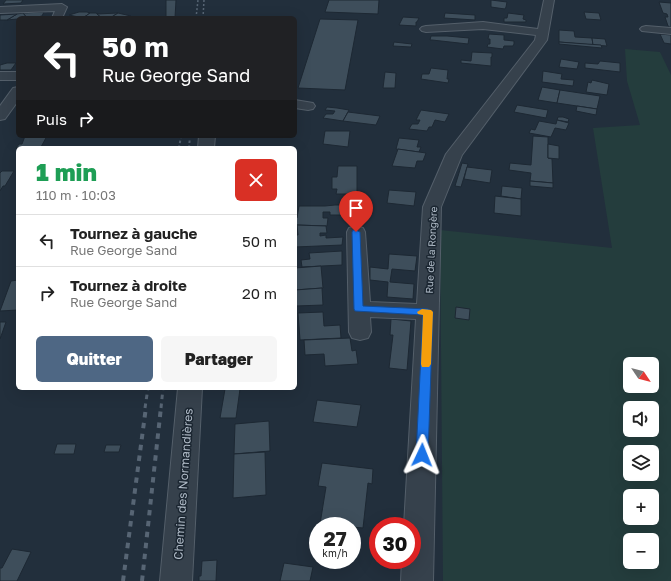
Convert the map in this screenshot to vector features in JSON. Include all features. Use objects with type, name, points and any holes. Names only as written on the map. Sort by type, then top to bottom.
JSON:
[{"type":"street","name":"Rue de la Rongère","points":[[417,581],[432,207],[454,154],[541,40],[549,0]]},
{"type":"street","points":[[0,10],[62,7],[57,16]]},
{"type":"street","points":[[426,29],[444,30],[476,26],[526,30],[543,33]]},
{"type":"street","points":[[646,29],[671,31]]},
{"type":"street","points":[[0,76],[16,76]]},
{"type":"street","points":[[0,116],[16,94]]},
{"type":"street","points":[[356,232],[360,332]]},
{"type":"street","points":[[359,309],[428,312]]},
{"type":"street","name":"Chemin des Normandières","points":[[176,581],[190,390]]},
{"type":"green space","points":[[625,49],[660,52],[671,75],[671,581],[443,581],[440,230],[612,248],[593,128],[640,125],[627,81]]},
{"type":"building","points":[[6,0],[23,0],[21,3],[3,4]]},
{"type":"building","points":[[166,0],[176,0],[175,16],[166,16]]},
{"type":"building","points":[[329,0],[379,0],[378,14],[325,12]]},
{"type":"building","points":[[491,0],[507,2],[505,9],[491,7]]},
{"type":"building","points":[[659,2],[671,3],[671,28],[668,26],[665,17],[668,17],[667,14],[663,13]]},
{"type":"building","points":[[44,12],[42,16],[25,16],[23,13]]},
{"type":"building","points":[[79,12],[90,13],[86,16],[69,15]]},
{"type":"building","points":[[584,12],[599,13],[601,20],[586,19]]},
{"type":"building","points":[[23,13],[25,16],[16,16],[16,19],[7,20],[17,14]]},
{"type":"building","points":[[90,13],[96,13],[100,16],[86,16]]},
{"type":"building","points":[[118,13],[113,16],[100,16],[97,14]]},
{"type":"building","points":[[118,13],[131,16],[113,16]]},
{"type":"building","points":[[445,13],[475,15],[475,20],[444,18]]},
{"type":"building","points":[[508,13],[524,15],[523,19],[526,20],[526,22],[504,22],[504,18],[507,18]]},
{"type":"building","points":[[17,14],[7,20],[0,20],[0,15]]},
{"type":"building","points":[[403,17],[419,18],[416,22],[416,26],[399,25]]},
{"type":"building","points":[[320,19],[358,20],[345,90],[298,88]]},
{"type":"building","points":[[559,30],[574,31],[575,37],[592,38],[593,45],[559,42]]},
{"type":"building","points":[[489,34],[504,35],[504,40],[514,41],[514,44],[513,46],[504,46],[503,49],[487,47],[488,44],[490,44],[490,39],[488,39]]},
{"type":"building","points":[[660,34],[671,35],[671,44],[664,43]]},
{"type":"building","points":[[431,36],[469,38],[468,44],[430,40]]},
{"type":"building","points":[[592,38],[605,39],[607,46],[593,45]]},
{"type":"building","points":[[394,42],[412,44],[411,47],[393,46]]},
{"type":"building","points":[[559,42],[601,45],[602,48],[559,44]]},
{"type":"building","points":[[472,52],[492,53],[491,66],[461,63],[461,60],[471,61]]},
{"type":"building","points":[[561,59],[579,62],[577,69],[559,67]]},
{"type":"building","points":[[600,61],[620,63],[620,72],[585,68],[585,63],[598,64]]},
{"type":"building","points":[[16,63],[11,70],[0,70],[0,65]]},
{"type":"building","points":[[431,68],[448,70],[448,83],[421,79],[422,74],[429,74]]},
{"type":"building","points":[[543,71],[562,74],[561,79],[574,80],[573,86],[542,82]]},
{"type":"building","points":[[385,72],[396,73],[395,88],[383,88]]},
{"type":"building","points":[[592,80],[609,84],[607,95],[586,92],[588,82],[591,83]]},
{"type":"building","points":[[542,87],[560,90],[557,103],[538,100]]},
{"type":"building","points":[[560,90],[600,96],[597,109],[557,103]]},
{"type":"building","points":[[517,105],[548,110],[546,118],[514,112]]},
{"type":"building","points":[[577,106],[597,109],[596,115],[576,111]]},
{"type":"building","points":[[327,107],[349,110],[343,121],[323,118],[326,114],[333,114],[335,111],[325,110]]},
{"type":"building","points":[[421,110],[449,114],[445,122],[435,120],[432,127],[429,127],[427,131],[409,129],[412,124],[418,124],[420,120],[416,120]]},
{"type":"building","points":[[348,112],[380,116],[376,125],[343,121]]},
{"type":"building","points":[[558,117],[569,119],[568,122],[557,120]]},
{"type":"building","points":[[557,120],[569,123],[566,130],[555,128],[551,137],[529,133],[531,129],[535,130],[539,121],[556,124]]},
{"type":"building","points":[[325,131],[350,131],[348,147],[323,144]]},
{"type":"building","points":[[533,136],[548,137],[548,158],[552,159],[553,183],[530,181],[531,173],[509,170],[510,163],[531,165]]},
{"type":"building","points":[[24,138],[46,138],[42,146],[18,146],[19,144],[22,144]]},
{"type":"building","points":[[399,138],[419,140],[417,147],[421,147],[419,152],[396,149]]},
{"type":"building","points":[[548,144],[559,146],[559,159],[548,158]]},
{"type":"building","points":[[398,149],[426,153],[423,161],[417,161],[415,168],[392,166]]},
{"type":"building","points":[[462,163],[468,164],[461,187],[455,186]]},
{"type":"building","points":[[338,166],[357,166],[357,194],[336,194],[337,189],[332,189],[332,177],[337,177]]},
{"type":"building","points":[[467,167],[492,170],[490,183],[464,179]]},
{"type":"building","points":[[2,171],[14,171],[5,186],[3,186],[0,191],[0,173]]},
{"type":"building","points":[[530,181],[553,183],[553,188],[530,186]]},
{"type":"building","points":[[502,186],[522,188],[521,199],[501,196]]},
{"type":"building","points":[[389,190],[416,192],[414,206],[387,203]]},
{"type":"building","points":[[495,196],[521,199],[521,216],[494,213]]},
{"type":"building","points":[[350,205],[350,215],[330,215],[330,212],[323,212],[323,218],[328,218],[327,226],[297,225],[299,206]]},
{"type":"building","points":[[297,225],[326,226],[327,233],[320,233],[320,236],[326,235],[326,238],[343,237],[342,245],[297,247]]},
{"type":"building","points":[[342,251],[342,265],[302,267],[301,260],[310,259],[309,253]]},
{"type":"building","points":[[389,254],[417,256],[415,271],[392,269],[390,282],[414,284],[413,299],[387,297],[388,282],[370,280],[370,267],[388,269]]},
{"type":"building","points":[[321,266],[323,288],[297,290],[297,268]]},
{"type":"building","points":[[16,280],[16,310],[0,311],[11,281]]},
{"type":"building","points":[[322,288],[323,305],[297,306],[297,290]]},
{"type":"building","points":[[456,307],[470,309],[469,320],[455,318]]},
{"type":"building","points":[[323,312],[324,326],[340,325],[341,338],[300,340],[298,313]]},
{"type":"building","points":[[391,319],[411,321],[407,370],[389,368],[393,335],[390,335]]},
{"type":"building","points":[[0,322],[6,322],[0,339]]},
{"type":"building","points":[[350,338],[352,351],[356,350],[358,364],[325,366],[324,354],[305,355],[304,340]]},
{"type":"building","points":[[225,390],[240,390],[236,418],[220,418]]},
{"type":"building","points":[[317,400],[361,405],[357,427],[313,422]]},
{"type":"building","points":[[269,421],[270,451],[234,454],[235,424]]},
{"type":"building","points":[[57,444],[76,444],[74,454],[54,454]]},
{"type":"building","points":[[106,445],[121,445],[119,452],[104,452]]},
{"type":"building","points":[[265,452],[266,495],[233,498],[234,454]]},
{"type":"building","points":[[322,463],[373,469],[372,484],[368,483],[363,528],[361,528],[361,517],[321,517],[326,487],[318,486]]},
{"type":"building","points":[[12,549],[31,552],[17,581],[0,581],[0,568],[2,568]]},
{"type":"building","points":[[217,560],[216,581],[199,581],[199,576],[201,576],[202,561]]},
{"type":"building","points":[[284,563],[309,566],[309,569],[313,569],[310,581],[280,581]]},
{"type":"railway","points":[[196,16],[198,0]]},
{"type":"railway","points":[[203,16],[204,0]]},
{"type":"railway","points":[[179,146],[181,138]]},
{"type":"railway","points":[[189,146],[190,138]]},
{"type":"railway","points":[[145,408],[148,390]]},
{"type":"railway","points":[[161,408],[163,390]]},
{"type":"railway","points":[[123,581],[146,407]]},
{"type":"railway","points":[[142,581],[161,407]]},
{"type":"slow traffic","points":[[422,312],[428,312],[426,364]]},
{"type":"route","points":[[356,232],[359,309],[428,312],[422,455]]}]
